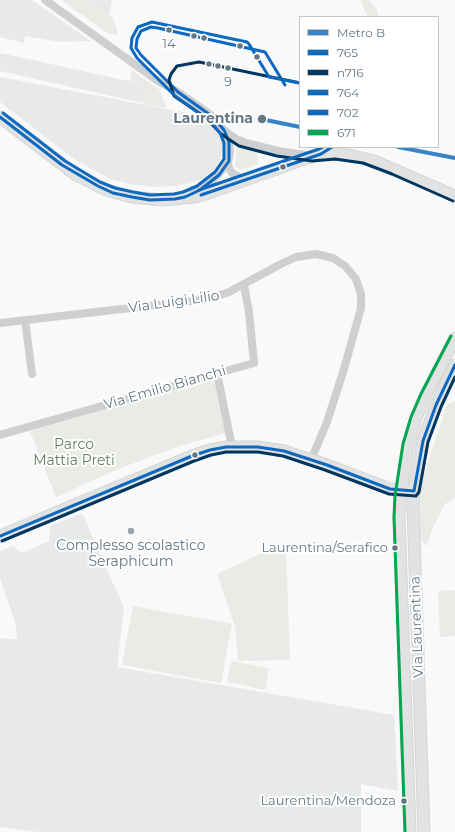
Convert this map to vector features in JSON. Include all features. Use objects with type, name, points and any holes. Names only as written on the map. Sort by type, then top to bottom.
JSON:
[{"type":"main road","points":[[0,117],[62,165],[102,188],[120,195],[142,199],[171,200],[209,194],[313,156],[328,154],[340,154],[374,161],[455,196]]},
{"type":"main road","name":"Via Laurentina","points":[[410,832],[399,517],[401,491],[408,445],[416,418],[425,396],[455,338]]},
{"type":"main road","name":"Via Laurentina","points":[[424,832],[417,616],[412,521],[414,491],[424,441],[436,406],[455,365]]},
{"type":"main road","points":[[1,534],[192,456],[210,450],[232,447],[266,448],[287,452],[386,488],[401,491],[414,491]]},
{"type":"street","points":[[45,0],[158,81],[178,92],[204,110],[224,130],[236,139],[278,151],[313,156]]},
{"type":"street","points":[[224,130],[228,138],[229,168],[232,173],[245,180]]},
{"type":"street","points":[[185,197],[207,186],[219,175],[228,163]]},
{"type":"street","name":"Via Luigi Lilio","points":[[0,323],[209,299],[230,292],[288,260],[316,254],[327,256],[342,263],[353,275],[358,284],[361,298],[360,316],[327,422],[311,460]]},
{"type":"street","name":"Via Emilio Bianchi","points":[[0,435],[254,363],[249,312],[244,285]]},
{"type":"street","points":[[25,320],[32,374]]},
{"type":"street","points":[[217,373],[232,447]]},
{"type":"street","points":[[408,763],[422,763]]},
{"type":"shaded area","points":[[0,0],[32,0],[91,41],[61,42],[25,36],[24,43],[0,37]]},
{"type":"shaded area","points":[[84,0],[112,0],[109,15]]},
{"type":"shaded area","points":[[0,53],[147,85],[143,103],[0,71]]},
{"type":"shaded area","points":[[0,77],[198,115],[212,126],[220,137],[223,143],[221,158],[217,167],[208,177],[191,183],[159,187],[134,185],[110,179],[74,159],[0,102]]},
{"type":"shaded area","points":[[82,513],[124,608],[117,667],[394,715],[398,791],[361,784],[361,832],[39,832],[0,827],[0,638],[17,639],[16,625],[0,578],[0,551],[13,546],[22,553],[49,541],[50,526]]},
{"type":"green space","points":[[61,0],[84,0],[109,15],[113,18],[118,35],[109,34]]},
{"type":"green space","points":[[361,0],[369,0],[376,8],[379,16],[367,16]]},
{"type":"green space","points":[[132,70],[160,90],[166,108],[143,104],[146,85],[130,81]]},
{"type":"green space","points":[[237,147],[257,153],[258,164],[243,169],[238,169],[235,167]]},
{"type":"green space","name":"Parco Mattia Preti","points":[[204,381],[211,381],[215,383],[226,433],[179,446],[116,470],[56,497],[30,431]]},
{"type":"green space","points":[[455,401],[455,497],[444,505],[431,532],[427,546],[419,540],[421,485],[447,404]]},
{"type":"green space","points":[[279,545],[286,548],[290,660],[238,661],[235,626],[217,574]]},
{"type":"green space","points":[[455,590],[455,636],[440,637],[438,591]]},
{"type":"green space","points":[[133,606],[232,624],[221,683],[122,665]]},
{"type":"green space","points":[[231,661],[269,668],[265,690],[227,682]]},
{"type":"metro line","name":"B","points":[[261,119],[299,127]]},
{"type":"metro line","name":"B","points":[[403,148],[455,158]]},
{"type":"transit line","name":"702","points":[[3,113],[65,161],[100,182],[115,188],[150,195],[174,194],[197,186],[215,172],[224,159],[224,143],[220,133],[210,121],[175,96],[137,58],[131,48],[132,38],[138,27],[152,22],[247,42],[269,77],[299,83]]},
{"type":"transit line","name":"765","points":[[0,117],[62,165],[98,186],[113,193],[132,197],[150,200],[175,199],[185,197],[200,190],[219,175],[229,161],[229,142],[224,130],[213,117],[178,92],[141,55],[136,48],[137,39],[141,31],[151,27],[158,28],[265,52],[285,85]]},
{"type":"transit line","name":"n716","points":[[299,83],[199,62],[177,66],[171,74],[169,80],[174,96],[205,117],[221,134],[239,146],[277,156],[312,161],[335,159],[363,163],[453,201]]},
{"type":"transit line","name":"702","points":[[199,190],[321,148]]},
{"type":"transit line","name":"765","points":[[201,195],[321,154],[330,148]]},
{"type":"transit line","name":"671","points":[[405,832],[394,517],[395,496],[403,444],[411,417],[421,394],[451,336]]},
{"type":"transit line","name":"764","points":[[0,536],[192,456],[226,447],[258,447],[284,451],[327,465],[390,489],[414,491],[423,441],[436,405],[455,365]]},
{"type":"transit line","name":"n716","points":[[2,541],[194,461],[226,452],[258,452],[283,456],[389,494],[416,496],[419,492],[428,442],[441,407],[455,377]]},
{"type":"place","name":"14","points":[[169,30]]},
{"type":"place","name":"9","points":[[228,68]]},
{"type":"place","name":"Laurentina","points":[[262,119]]},
{"type":"place","name":"Complesso scolastico Seraphicum","points":[[131,531]]},
{"type":"place","name":"Laurentina/Serafico","points":[[395,548]]},
{"type":"place","name":"Laurentina/Mendoza","points":[[404,801]]}]
